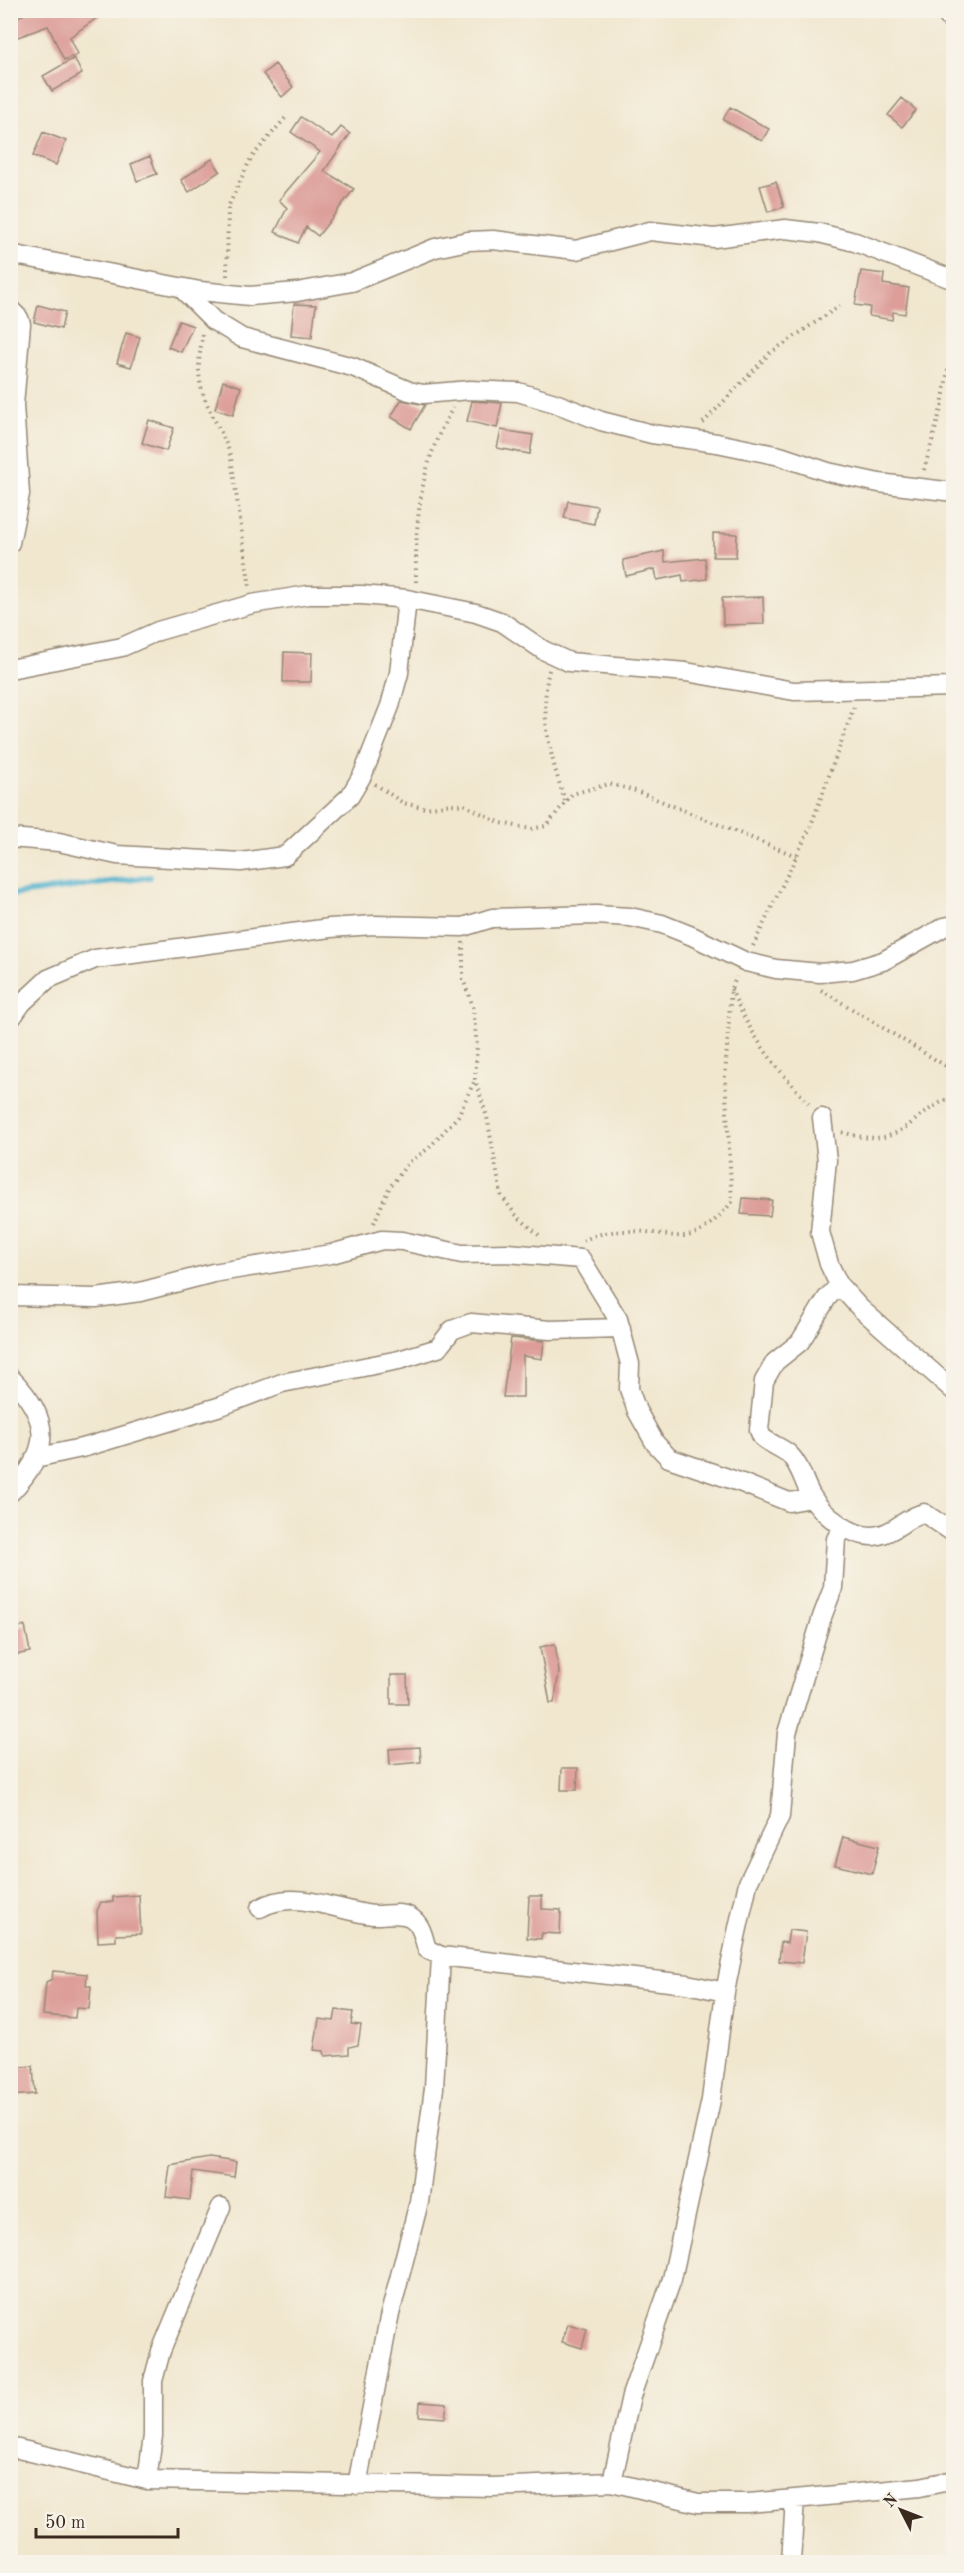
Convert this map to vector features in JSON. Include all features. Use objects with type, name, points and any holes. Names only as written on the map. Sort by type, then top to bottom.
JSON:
[{"type":"street","points":[[943,10],[954,24]]},
{"type":"street","points":[[10,254],[227,295],[268,296],[334,286],[375,274],[451,243],[493,240],[576,250],[650,231],[714,238],[772,230],[819,233],[855,242],[954,280]]},
{"type":"street","points":[[180,287],[214,321],[242,338],[353,368],[409,391],[423,394],[470,390],[518,392],[555,403],[601,421],[682,439],[780,456],[828,472],[922,489],[954,492]]},
{"type":"street","points":[[10,309],[19,318],[21,324],[14,405],[20,494],[10,543]]},
{"type":"street","points":[[10,669],[122,647],[158,631],[252,604],[308,595],[362,595],[411,599],[476,612],[502,622],[569,662],[686,672],[794,691],[954,687]]},
{"type":"street","points":[[10,838],[59,842],[117,855],[240,862],[285,856],[350,796],[363,774],[390,706],[399,673],[411,599]]},
{"type":"street","points":[[10,1020],[22,1003],[48,979],[95,959],[330,928],[374,925],[463,927],[492,918],[596,915],[630,917],[662,924],[746,962],[776,969],[820,973],[853,970],[884,961],[945,927],[954,925]]},
{"type":"street","points":[[822,1118],[827,1160],[820,1232],[829,1264],[839,1285],[885,1332],[922,1360],[954,1391]]},
{"type":"street","points":[[10,1296],[96,1298],[140,1292],[213,1273],[365,1246],[382,1240],[402,1241],[462,1254],[507,1253],[581,1259],[621,1328],[630,1364],[629,1389],[633,1400],[655,1443],[669,1458],[789,1502],[812,1498]]},
{"type":"street","points":[[839,1285],[827,1298],[801,1342],[775,1362],[764,1381],[759,1430],[762,1437],[788,1453],[801,1470],[812,1498],[842,1528],[864,1536],[880,1535],[912,1515],[924,1513],[953,1532]]},
{"type":"street","points":[[35,1458],[86,1447],[221,1406],[282,1383],[409,1357],[438,1348],[452,1330],[471,1323],[550,1330],[621,1328]]},
{"type":"street","points":[[10,1377],[28,1395],[41,1418],[42,1443],[28,1474],[10,1493]]},
{"type":"street","points":[[612,2482],[631,2396],[672,2279],[711,2100],[725,1992],[748,1883],[780,1816],[787,1733],[833,1588],[836,1539],[842,1528]]},
{"type":"street","points":[[260,1908],[273,1901],[328,1904],[373,1915],[409,1917],[420,1927],[427,1949],[441,1956],[687,1984],[725,1992]]},
{"type":"street","points":[[357,2485],[389,2318],[419,2202],[434,2088],[441,1956]]},
{"type":"street","points":[[147,2480],[153,2436],[153,2381],[161,2351],[221,2207]]},
{"type":"street","points":[[10,2447],[147,2480],[492,2487],[612,2482],[698,2503],[748,2503],[795,2499],[920,2487],[954,2480]]},
{"type":"street","points":[[791,2562],[795,2499]]},
{"type":"path","points":[[227,295],[225,247],[228,207],[251,158],[287,116]]},
{"type":"path","points":[[682,439],[695,436],[717,406],[770,353],[841,305]]},
{"type":"path","points":[[202,332],[199,378],[202,392],[227,442],[231,458],[252,604]]},
{"type":"path","points":[[922,489],[925,466],[942,405],[954,335]]},
{"type":"path","points":[[411,599],[423,479],[441,429],[458,401],[470,390]]},
{"type":"path","points":[[553,654],[546,700],[547,742],[565,801]]},
{"type":"path","points":[[581,1259],[569,1249],[598,1233],[633,1231],[680,1237],[696,1233],[723,1213],[732,1203],[725,1077],[731,988],[746,962],[810,828],[860,689]]},
{"type":"path","points":[[363,774],[384,793],[403,803],[425,808],[451,804],[464,805],[515,828],[531,829],[546,826],[572,794],[609,784],[636,791],[796,856]]},
{"type":"path","points":[[463,927],[463,979],[473,1007],[477,1046],[476,1079],[487,1117],[501,1195],[515,1214],[540,1236],[549,1240]]},
{"type":"path","points":[[731,988],[746,1024],[764,1050],[822,1118],[840,1131],[864,1139],[885,1137],[898,1132],[942,1101],[954,1096]]},
{"type":"path","points":[[818,988],[954,1071]]},
{"type":"path","points":[[365,1246],[388,1188],[408,1163],[429,1148],[458,1116],[476,1079]]},
{"type":"building","points":[[35,10],[108,10],[70,37],[78,54],[64,60],[48,26],[10,40],[10,20]]},
{"type":"building","points":[[74,58],[82,74],[52,91],[43,76]]},
{"type":"building","points":[[275,64],[293,87],[282,97],[263,74]]},
{"type":"building","points":[[902,98],[916,110],[902,127],[888,115]]},
{"type":"building","points":[[730,107],[769,129],[762,141],[723,120]]},
{"type":"building","points":[[301,117],[332,138],[341,127],[350,134],[324,171],[354,189],[318,236],[306,227],[298,243],[275,232],[287,208],[279,200],[320,152],[291,132]]},
{"type":"building","points":[[43,132],[66,141],[56,165],[33,156]]},
{"type":"building","points":[[150,156],[157,174],[137,181],[131,164]]},
{"type":"building","points":[[212,159],[220,171],[189,192],[181,180]]},
{"type":"building","points":[[776,182],[784,207],[768,212],[760,186]]},
{"type":"building","points":[[861,271],[884,274],[883,284],[909,288],[905,314],[893,312],[892,320],[869,316],[870,307],[855,305]]},
{"type":"building","points":[[294,304],[316,305],[312,337],[291,335]]},
{"type":"building","points":[[38,305],[65,312],[61,329],[34,322]]},
{"type":"building","points":[[179,321],[193,326],[181,352],[168,347]]},
{"type":"building","points":[[126,333],[140,337],[131,367],[117,363]]},
{"type":"building","points":[[223,381],[241,387],[233,415],[215,409]]},
{"type":"building","points":[[401,400],[425,405],[411,429],[391,417]]},
{"type":"building","points":[[472,401],[502,403],[497,428],[467,421]]},
{"type":"building","points":[[149,420],[174,428],[166,451],[142,443]]},
{"type":"building","points":[[501,430],[533,435],[530,454],[497,448]]},
{"type":"building","points":[[568,501],[597,506],[594,524],[564,518]]},
{"type":"building","points":[[713,533],[737,534],[736,557],[713,557]]},
{"type":"building","points":[[664,551],[665,562],[705,558],[707,579],[683,582],[682,575],[657,580],[655,569],[626,576],[623,560]]},
{"type":"building","points":[[763,597],[764,624],[723,625],[722,598]]},
{"type":"building","points":[[284,652],[312,653],[311,682],[283,682]]},
{"type":"building","points":[[743,1198],[772,1200],[770,1216],[741,1214]]},
{"type":"building","points":[[511,1338],[544,1341],[542,1359],[523,1356],[523,1397],[503,1397]]},
{"type":"building","points":[[25,1626],[30,1652],[10,1656],[10,1628]]},
{"type":"building","points":[[555,1644],[559,1672],[554,1703],[550,1703],[540,1647]]},
{"type":"building","points":[[391,1675],[407,1675],[408,1704],[391,1704]]},
{"type":"building","points":[[420,1747],[421,1762],[390,1765],[389,1749]]},
{"type":"building","points":[[562,1768],[578,1768],[577,1790],[561,1790]]},
{"type":"building","points":[[843,1837],[879,1846],[872,1874],[835,1865]]},
{"type":"building","points":[[139,1895],[141,1934],[116,1935],[116,1941],[98,1942],[97,1911],[101,1902],[113,1902],[113,1897]]},
{"type":"building","points":[[529,1896],[542,1896],[542,1909],[561,1910],[560,1934],[542,1933],[541,1939],[527,1938]]},
{"type":"building","points":[[789,1930],[806,1932],[802,1963],[779,1961],[781,1942],[787,1943]]},
{"type":"building","points":[[53,1971],[87,1974],[86,1986],[91,1986],[89,2009],[76,2008],[75,2018],[43,2015],[46,1982],[52,1979]]},
{"type":"building","points":[[336,2010],[353,2012],[351,2024],[361,2025],[358,2045],[349,2047],[349,2054],[325,2056],[324,2051],[314,2050],[319,2019],[334,2021]]},
{"type":"building","points":[[33,2066],[35,2094],[10,2096],[10,2068]]},
{"type":"building","points":[[209,2158],[236,2162],[234,2177],[193,2171],[190,2200],[166,2197],[170,2165]]},
{"type":"building","points":[[568,2324],[587,2329],[582,2348],[562,2342]]},
{"type":"building","points":[[420,2402],[447,2404],[445,2418],[419,2416]]},
{"type":"waterway","points":[[10,895],[150,877]]}]
